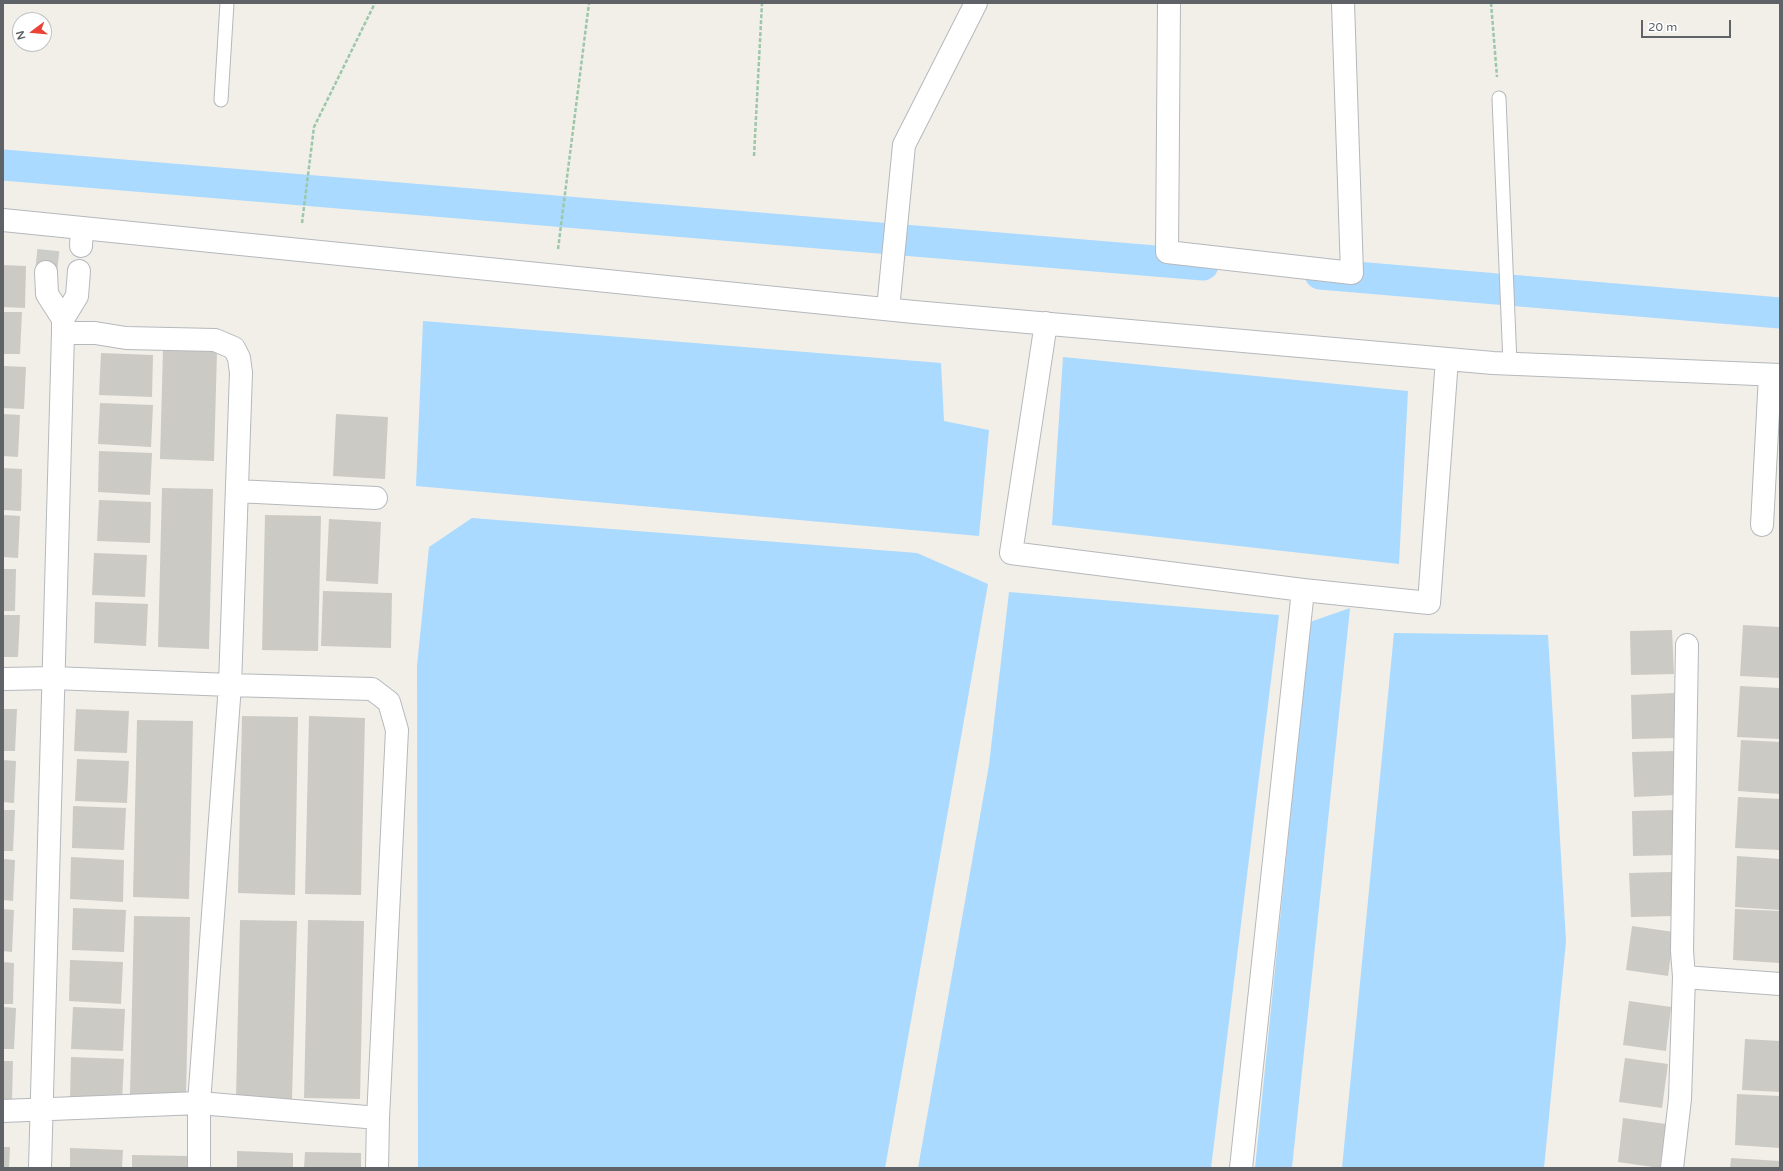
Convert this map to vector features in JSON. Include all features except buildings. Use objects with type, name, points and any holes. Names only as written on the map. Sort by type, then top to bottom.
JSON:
[{"type":"street","points":[[889,300],[904,145],[976,3]]},
{"type":"street","points":[[1169,3],[1167,252],[1352,273],[1343,3]]},
{"type":"street","points":[[3,220],[49,234],[889,300],[1046,323],[1447,358],[1510,360],[1775,375],[1762,525]]},
{"type":"street","points":[[40,1168],[63,326],[78,296],[79,271]]},
{"type":"street","points":[[46,272],[46,294],[63,326]]},
{"type":"street","points":[[1046,323],[1011,553],[1303,590],[1429,603],[1447,358]]},
{"type":"street","points":[[63,326],[126,338],[215,340],[234,348],[239,358],[241,373],[230,685],[200,1103],[199,1168]]},
{"type":"street","points":[[237,491],[376,498]]},
{"type":"street","points":[[1241,1168],[1303,590]]},
{"type":"street","points":[[1672,1168],[1680,1099],[1684,977],[1682,951],[1687,645]]},
{"type":"street","points":[[3,679],[54,678],[372,689],[389,702],[397,730],[378,1118],[377,1168]]},
{"type":"street","points":[[1684,977],[1780,984]]},
{"type":"street","points":[[3,1111],[200,1103],[378,1118]]},
{"type":"lane","points":[[221,100],[227,3]]},
{"type":"lane","points":[[1499,98],[1510,360]]},
{"type":"path","points":[[301,226],[314,127],[376,3]]},
{"type":"path","points":[[557,257],[589,3]]},
{"type":"path","points":[[754,156],[762,3]]},
{"type":"path","points":[[1491,3],[1499,98]]},
{"type":"water","points":[[423,321],[941,363],[944,421],[989,430],[979,536],[416,486]]},
{"type":"water","points":[[1063,357],[1408,391],[1399,564],[1052,525]]},
{"type":"water","points":[[472,518],[917,553],[988,584],[885,1168],[418,1168],[417,666],[429,547]]},
{"type":"water","points":[[1009,592],[1279,615],[1211,1168],[918,1168],[989,765]]},
{"type":"water","points":[[1350,608],[1292,1168],[1255,1168],[1310,622]]},
{"type":"water","points":[[1394,633],[1548,635],[1566,941],[1544,1168],[1342,1168]]},
{"type":"waterway","points":[[3,165],[1203,265]]},
{"type":"waterway","points":[[1320,274],[1780,313]]},
{"type":"tunnel","points":[[46,272],[49,244]]}]
